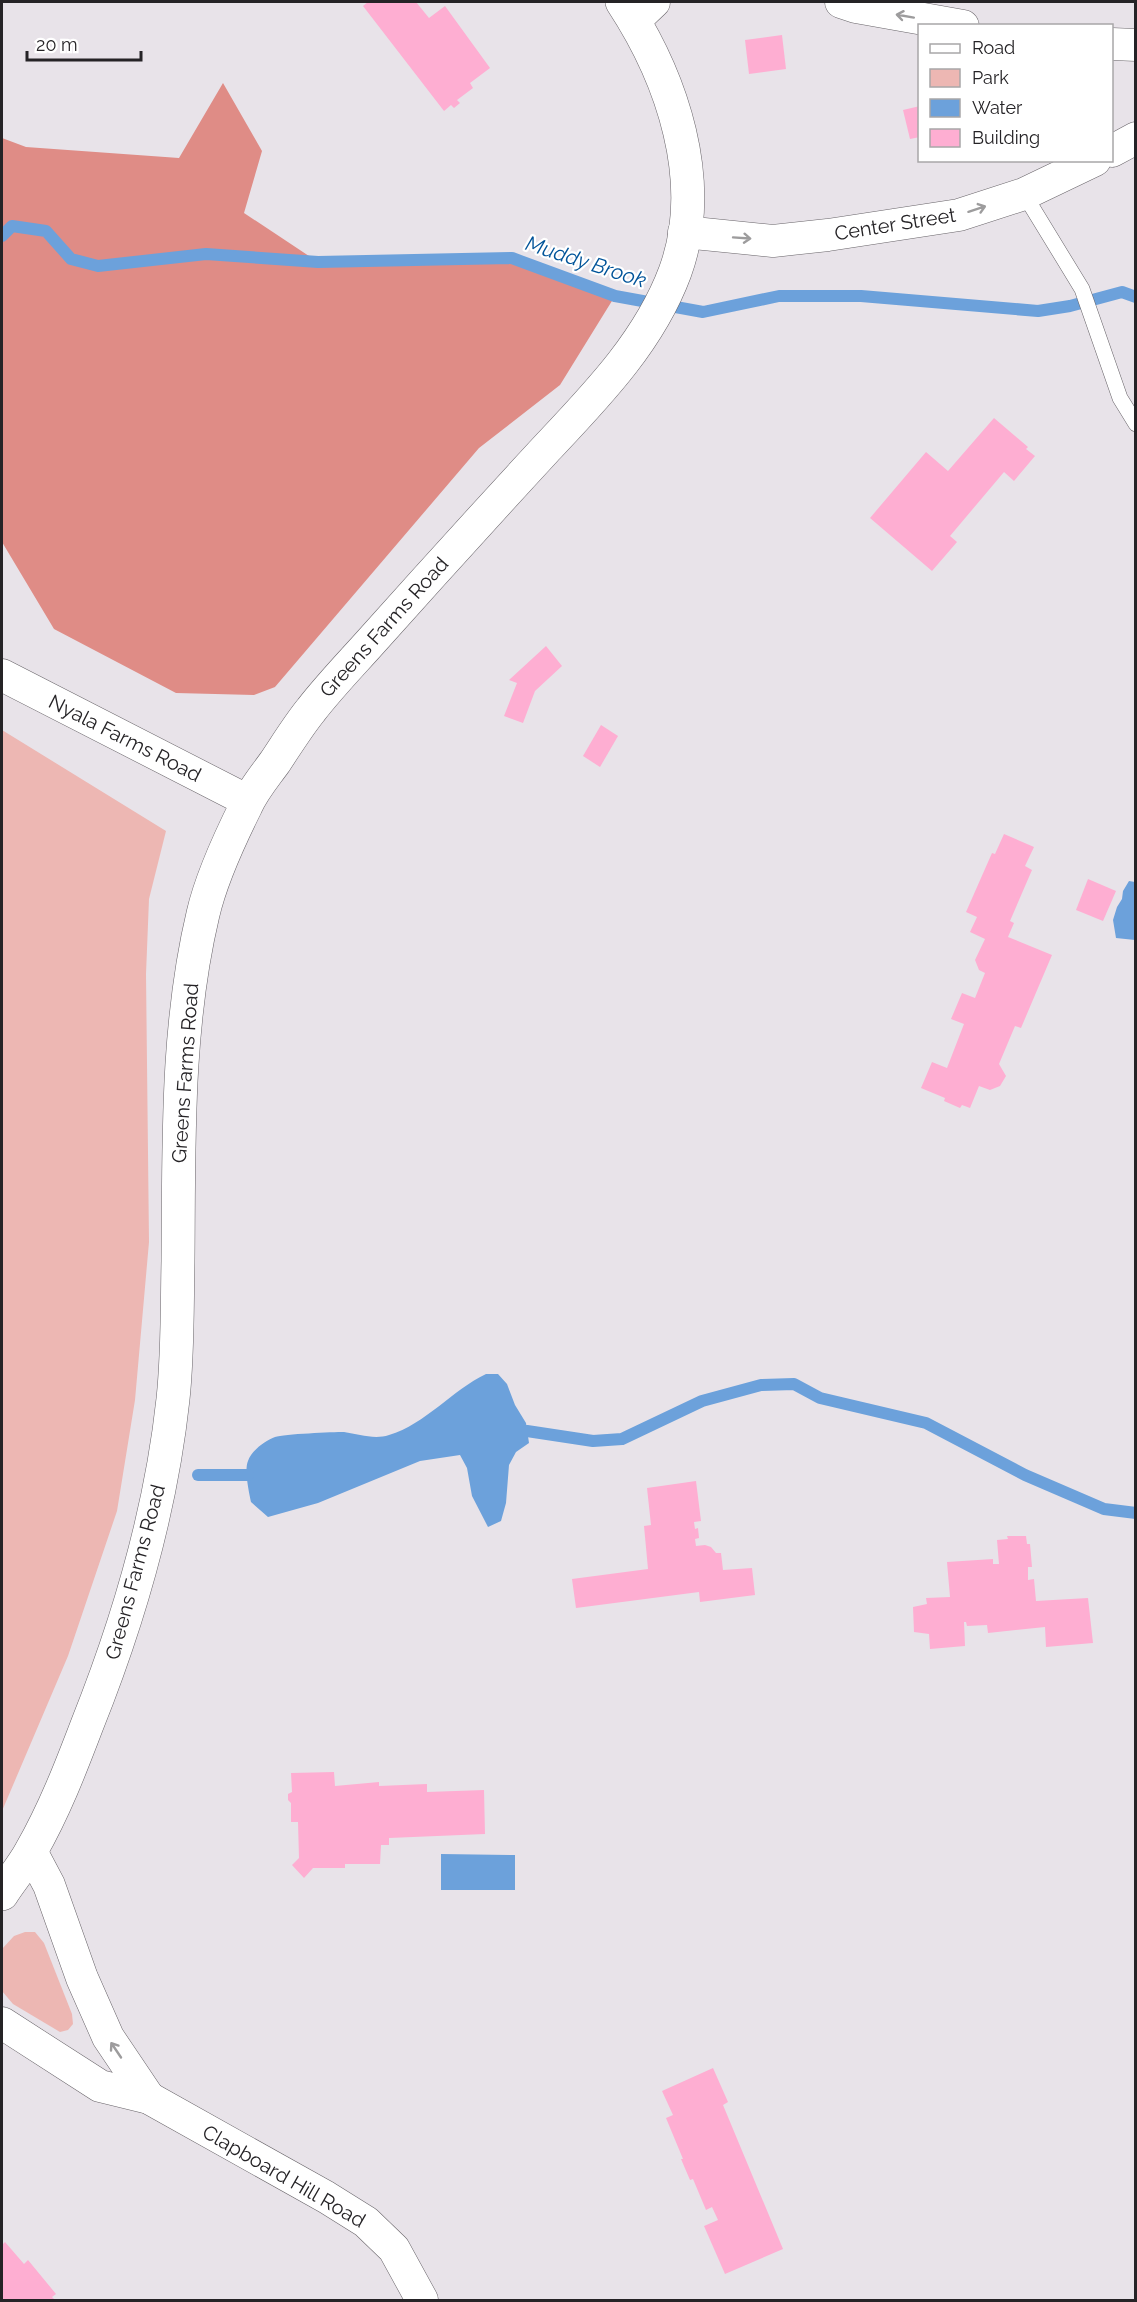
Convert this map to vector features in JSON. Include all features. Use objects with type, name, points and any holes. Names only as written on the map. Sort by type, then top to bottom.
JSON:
[{"type":"street","points":[[841,2],[856,7],[952,24]]},
{"type":"street","name":"Greens Farms Road","points":[[2,1894],[31,1851],[72,1764],[113,1660],[155,1515],[173,1397],[177,1307],[179,1142],[185,1010],[204,909],[248,801],[310,710],[481,519],[606,385],[656,313],[675,273],[684,232],[687,168],[678,124],[637,8]]},
{"type":"street","points":[[1113,44],[1136,45]]},
{"type":"street","points":[[1113,151],[1136,138]]},
{"type":"street","name":"Center Street","points":[[684,232],[772,241],[959,215],[1024,194],[1091,162]]},
{"type":"street","name":"Nyala Farms Road","points":[[2,675],[248,801]]},
{"type":"street","name":"Clapboard Hill Road","points":[[31,1851],[49,1885],[82,1978],[108,2037],[149,2098]]},
{"type":"street","name":"Clapboard Hill Road","points":[[2,2023],[100,2086],[149,2098],[326,2197],[366,2222],[394,2249],[422,2301]]},
{"type":"lane","points":[[1024,194],[1082,289],[1120,398],[1136,424]]},
{"type":"green space","points":[[2,730],[166,831],[149,899],[146,974],[149,1242],[135,1400],[117,1511],[68,1656],[2,1811]]},
{"type":"green space","points":[[25,1932],[35,1932],[44,1943],[72,2014],[73,2024],[68,2030],[60,2032],[13,2004],[2,1991],[2,1949],[14,1936]]},
{"type":"shaded area","points":[[223,83],[262,151],[244,213],[318,262],[512,258],[615,296],[560,385],[479,448],[275,687],[254,695],[176,693],[54,629],[2,542],[2,138],[26,147],[179,158]]},
{"type":"water","points":[[1129,881],[1135,882],[1135,940],[1116,938],[1113,920]]},
{"type":"water","points":[[486,1374],[498,1374],[507,1384],[515,1405],[526,1423],[529,1443],[516,1452],[509,1465],[506,1503],[501,1521],[488,1527],[472,1496],[467,1468],[460,1455],[420,1461],[318,1503],[268,1517],[251,1502],[247,1465],[252,1453],[267,1441],[280,1436],[320,1433],[344,1432],[372,1437],[389,1435],[415,1423]]},
{"type":"water","points":[[441,1854],[515,1855],[515,1890],[441,1890]]},
{"type":"building","points":[[368,2],[416,2],[429,18],[445,6],[490,68],[470,83],[473,88],[457,100],[460,103],[454,108],[451,105],[444,111],[363,6]]},
{"type":"building","points":[[782,35],[786,69],[749,74],[745,40]]},
{"type":"building","points":[[918,106],[918,137],[910,139],[903,110]]},
{"type":"building","points":[[994,418],[1028,447],[1026,449],[1035,456],[1014,481],[1004,472],[950,536],[957,542],[932,571],[870,518],[926,452],[948,471]]},
{"type":"building","points":[[546,646],[562,666],[535,691],[523,723],[504,716],[517,683],[509,680]]},
{"type":"building","points":[[601,725],[618,736],[600,767],[583,756]]},
{"type":"building","points":[[1004,834],[1034,847],[1025,866],[1032,870],[1010,921],[1014,923],[1008,937],[1052,955],[1021,1028],[1015,1026],[999,1064],[1006,1076],[1000,1086],[990,1090],[979,1086],[970,1108],[962,1105],[960,1108],[944,1101],[945,1098],[921,1088],[932,1062],[947,1068],[964,1024],[951,1019],[962,993],[975,998],[985,973],[979,970],[975,960],[985,939],[970,932],[977,917],[966,912],[992,853],[995,854]]},
{"type":"building","points":[[1088,879],[1116,891],[1103,921],[1076,910]]},
{"type":"building","points":[[696,1481],[701,1521],[694,1522],[695,1529],[698,1528],[699,1538],[695,1539],[696,1546],[705,1545],[711,1547],[716,1553],[721,1553],[723,1570],[752,1568],[755,1595],[700,1602],[699,1592],[576,1608],[572,1579],[648,1569],[644,1526],[651,1525],[647,1488]]},
{"type":"building","points":[[1007,1536],[1026,1536],[1027,1544],[1030,1544],[1032,1567],[1028,1567],[1028,1580],[1034,1579],[1036,1601],[1088,1598],[1093,1643],[1046,1647],[1045,1627],[988,1633],[987,1625],[967,1626],[964,1622],[965,1646],[930,1649],[929,1634],[914,1632],[913,1607],[927,1604],[926,1598],[950,1597],[947,1562],[993,1559],[993,1564],[999,1564],[997,1540],[1008,1539]]},
{"type":"building","points":[[334,1772],[335,1786],[379,1782],[379,1786],[427,1784],[427,1792],[484,1790],[485,1834],[389,1838],[389,1845],[381,1845],[380,1864],[345,1864],[345,1868],[313,1868],[304,1878],[292,1865],[299,1858],[298,1822],[291,1822],[291,1803],[288,1800],[288,1794],[292,1792],[291,1773]]},
{"type":"building","points":[[713,2068],[728,2102],[723,2105],[783,2249],[725,2274],[704,2226],[718,2220],[712,2207],[706,2210],[693,2179],[690,2180],[666,2118],[673,2115],[662,2091]]},
{"type":"building","points":[[5,2242],[24,2264],[28,2260],[56,2294],[52,2297],[55,2300],[2,2300],[2,2245]]},
{"type":"waterway","name":"Muddy Brook","points":[[2,236],[12,226],[46,231],[71,259],[98,266],[206,254],[318,262],[512,258],[615,296],[703,312],[779,296],[861,296],[1038,311],[1070,306],[1122,292],[1136,297]]},
{"type":"waterway","points":[[527,1431],[593,1441],[622,1439],[702,1401],[761,1385],[794,1384],[820,1398],[926,1423],[1025,1475],[1104,1509],[1136,1513]]},
{"type":"waterway","points":[[198,1475],[248,1475]]}]
